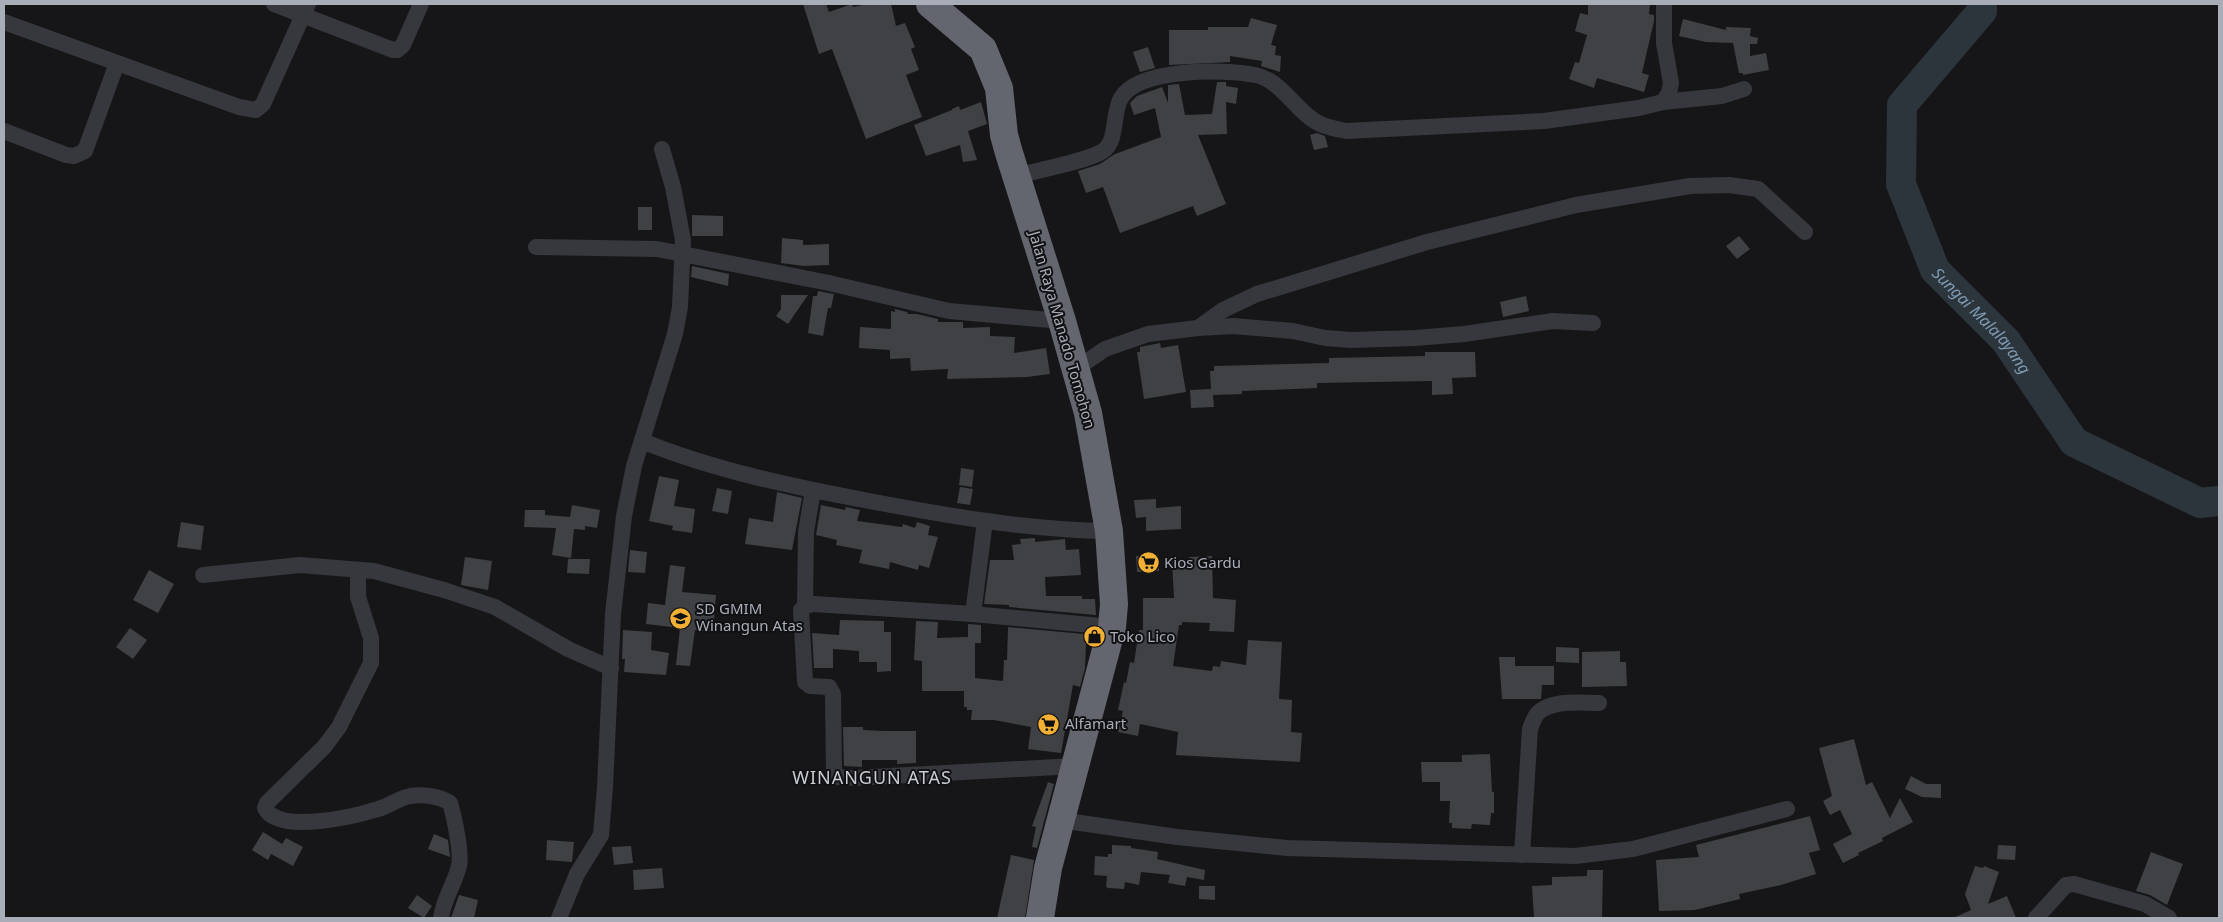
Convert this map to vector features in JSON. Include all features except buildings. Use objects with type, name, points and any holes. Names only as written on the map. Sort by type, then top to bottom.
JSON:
[{"type":"highway","name":"Jalan Raya Manado Tomohon","points":[[930,4],[978,44],[986,54],[999,88],[1004,135],[1062,321],[1088,413],[1110,531],[1114,604],[1112,627],[1048,868],[1040,918]]},
{"type":"street","points":[[274,4],[305,10],[389,50],[397,50],[403,45],[421,4]]},
{"type":"street","points":[[1663,102],[1669,94],[1671,83],[1664,43],[1664,4]]},
{"type":"street","points":[[4,22],[239,107],[256,110],[263,104],[305,10]]},
{"type":"street","points":[[4,131],[66,155],[80,154],[84,151],[117,63]]},
{"type":"street","points":[[1016,176],[1083,158],[1105,150],[1111,139],[1114,120],[1122,97],[1135,85],[1150,78],[1229,72],[1257,75],[1282,90],[1308,117],[1324,127],[1346,131],[1544,121],[1639,108],[1663,102],[1722,96],[1744,89]]},
{"type":"street","points":[[559,918],[576,874],[601,836],[613,614],[624,516],[634,466],[675,334],[680,307],[683,240],[673,187],[662,149]]},
{"type":"street","points":[[1198,328],[1223,310],[1257,294],[1398,251],[1576,205],[1633,195],[1690,186],[1729,185],[1758,189],[1806,232]]},
{"type":"street","points":[[536,247],[657,248],[682,255],[829,283],[949,311],[1062,321]]},
{"type":"street","points":[[1076,369],[1105,349],[1148,334],[1198,328],[1241,327],[1293,331],[1324,338],[1351,340],[1464,334],[1553,321],[1593,323]]},
{"type":"street","points":[[642,441],[749,475],[813,490],[985,521],[1044,529],[1110,531]]},
{"type":"street","points":[[805,606],[806,532],[813,490]]},
{"type":"street","points":[[973,614],[985,521]]},
{"type":"street","points":[[202,575],[300,565],[374,571],[444,590],[495,607],[568,649],[611,668]]},
{"type":"street","points":[[358,570],[358,597],[373,650],[371,663],[339,727],[324,747],[267,803],[265,808],[272,816],[290,821],[309,822],[377,809],[408,796],[420,795],[443,798],[450,803],[452,810],[460,850],[460,864],[441,918]]},
{"type":"street","points":[[1075,766],[853,778],[842,778],[835,775],[832,690],[829,687],[807,685],[804,680],[800,612],[805,606],[813,604],[973,614],[1112,627]]},
{"type":"street","points":[[1522,855],[1530,729],[1537,714],[1548,707],[1566,703],[1599,703]]},
{"type":"street","points":[[1060,820],[1177,837],[1287,848],[1575,856],[1633,849],[1787,809]]},
{"type":"street","points":[[2036,918],[2066,885],[2074,884],[2144,904],[2169,918]]},
{"type":"waterway","name":"Sungai Malalayang","points":[[1982,4],[1982,11],[1902,105],[1901,184],[1935,270],[2006,341],[2074,442],[2200,503],[2219,501]]},
{"type":"place","name":"Kios Gardu","points":[[1148,563]]},
{"type":"place","name":"SD GMIM Winangun Atas","points":[[680,618]]},
{"type":"place","name":"Toko Lico","points":[[1094,637]]},
{"type":"place","name":"Alfamart","points":[[1049,724]]},
{"type":"district","name":"WINANGUN ATAS","points":[[872,778]]}]
